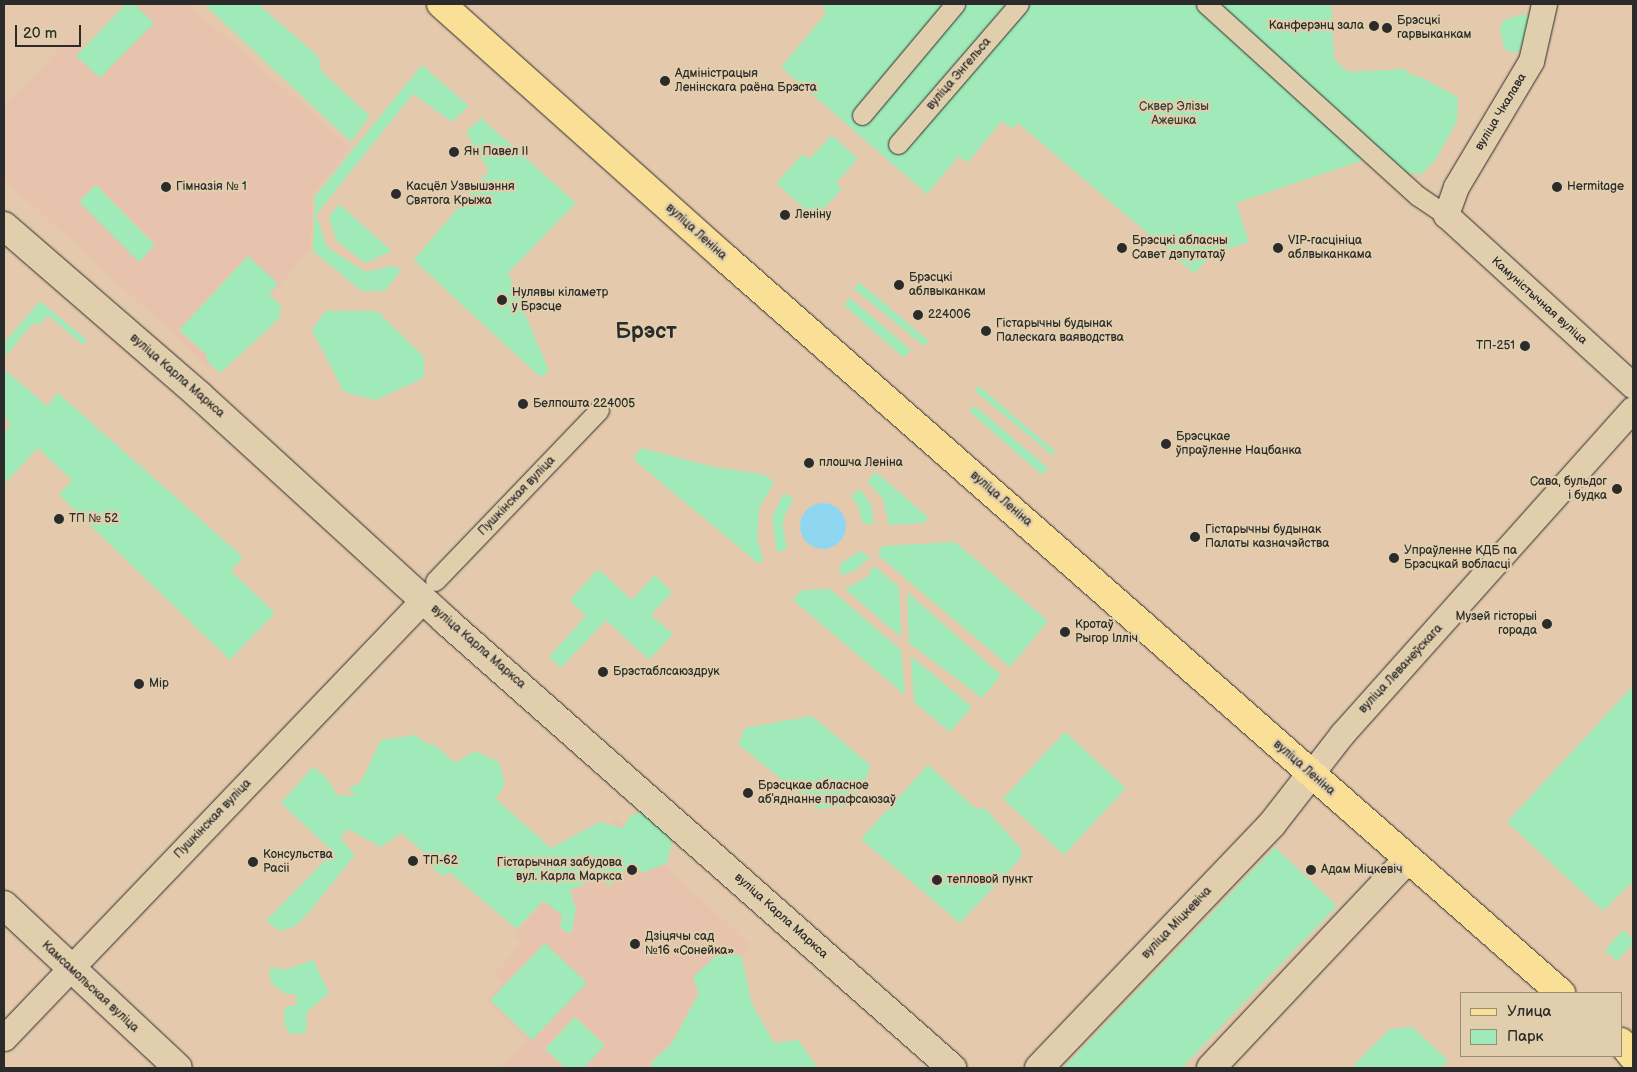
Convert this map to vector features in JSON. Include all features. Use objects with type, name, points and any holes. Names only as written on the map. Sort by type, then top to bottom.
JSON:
[{"type":"main road","name":"вуліца Леніна","points":[[441,4],[724,257],[1561,992]]},
{"type":"main road","name":"вуліца Карла Маркса","points":[[4,226],[429,591],[952,1068]]},
{"type":"main road","name":"вуліца Міцкевіча","points":[[1039,1068],[1266,830],[1311,774]]},
{"type":"main road","points":[[1211,1068],[1408,859]]},
{"type":"main road","name":"Камсамольская вуліца","points":[[4,905],[178,1068]]},
{"type":"main road","points":[[1622,1043],[1633,1052]]},
{"type":"main road","points":[[1622,1043],[1633,1057]]},
{"type":"street","points":[[862,115],[955,4]]},
{"type":"street","name":"вуліца Энгельса","points":[[898,144],[1019,4]]},
{"type":"street","points":[[1206,4],[1418,196],[1446,215]]},
{"type":"street","name":"вуліца Чкалава","points":[[1446,215],[1456,187],[1531,61],[1544,4]]},
{"type":"street","name":"Камуністычная вуліца","points":[[1446,215],[1633,386]]},
{"type":"street","name":"вуліца Леванеўскага","points":[[1311,774],[1342,734],[1633,409]]},
{"type":"street","name":"Пушкінская вуліца","points":[[4,1038],[599,410]]},
{"type":"shaded area","name":"Гімназія № 1","points":[[126,4],[188,4],[351,147],[313,195],[310,250],[209,367],[4,179],[4,106],[71,37],[83,48]]},
{"type":"shaded area","name":"Дзіцячы сад №16 «Сонейка»","points":[[616,819],[750,945],[718,991],[714,1068],[499,1068],[527,1039],[487,1001],[503,983],[494,975],[522,943],[513,934]]},
{"type":"green space","points":[[126,4],[134,4],[154,23],[100,78],[76,56]]},
{"type":"green space","points":[[204,4],[258,4],[319,57],[321,71],[370,116],[351,142]]},
{"type":"green space","name":"Сквер Элізы Ажешка","points":[[823,4],[1331,4],[1334,59],[1348,72],[1404,69],[1412,75],[1418,76],[1458,97],[1457,121],[1435,161],[1421,174],[1405,173],[1370,158],[1236,203],[1249,242],[1214,253],[1194,273],[1018,123],[1012,129],[1002,121],[967,163],[959,156],[927,194],[781,67],[825,15]]},
{"type":"green space","points":[[1524,14],[1534,18],[1522,50],[1514,53],[1504,49],[1500,28],[1504,20]]},
{"type":"green space","points":[[422,65],[469,106],[452,122],[413,94],[316,215],[327,247],[365,272],[393,266],[401,270],[385,291],[362,291],[313,251],[315,196]]},
{"type":"green space","points":[[481,118],[576,203],[508,273],[549,371],[540,377],[414,260],[489,171],[466,132]]},
{"type":"green space","points":[[832,135],[858,159],[836,183],[842,189],[815,218],[776,183],[803,154],[809,159]]},
{"type":"green space","points":[[96,185],[155,245],[139,262],[79,202]]},
{"type":"green space","points":[[339,204],[392,251],[365,263],[336,240],[329,217]]},
{"type":"green space","points":[[248,256],[278,284],[269,294],[281,306],[279,319],[220,373],[207,361],[207,355],[179,330]]},
{"type":"green space","points":[[859,282],[929,341],[924,346],[854,289]]},
{"type":"green space","points":[[850,298],[911,350],[904,358],[844,305]]},
{"type":"green space","points":[[40,301],[87,340],[83,345],[48,315],[38,326],[33,323],[4,358],[4,343]]},
{"type":"green space","points":[[325,311],[377,311],[424,357],[424,378],[376,400],[344,392],[312,330]]},
{"type":"green space","points":[[4,369],[47,406],[58,393],[243,557],[231,571],[275,613],[230,660],[59,495],[72,480],[38,448],[4,484],[4,433],[11,424],[4,417]]},
{"type":"green space","points":[[979,386],[1056,452],[1052,455],[975,391]]},
{"type":"green space","points":[[975,406],[1048,468],[1042,475],[969,411]]},
{"type":"green space","points":[[641,448],[710,466],[765,475],[774,483],[759,508],[757,538],[763,559],[759,564],[633,459]]},
{"type":"green space","points":[[876,472],[928,517],[924,523],[889,525],[883,499],[867,481]]},
{"type":"green space","points":[[860,489],[871,504],[874,524],[863,524],[857,504],[851,496]]},
{"type":"green space","points":[[784,493],[794,499],[784,516],[783,527],[787,549],[777,553],[772,517]]},
{"type":"green space","points":[[955,542],[1048,621],[1010,667],[878,555],[882,546]]},
{"type":"green space","points":[[860,551],[870,557],[857,569],[842,576],[839,565]]},
{"type":"green space","points":[[874,566],[899,587],[901,637],[845,589],[867,577]]},
{"type":"green space","points":[[598,569],[632,600],[655,575],[672,592],[651,615],[673,634],[649,660],[606,620],[561,668],[549,657],[586,616],[570,600]]},
{"type":"green space","points":[[830,589],[901,650],[905,695],[793,600],[802,590]]},
{"type":"green space","points":[[907,592],[1001,675],[982,698],[909,643]]},
{"type":"green space","points":[[911,656],[972,707],[950,732],[914,702]]},
{"type":"green space","points":[[1633,686],[1633,881],[1603,911],[1507,822]]},
{"type":"green space","points":[[812,716],[871,766],[864,784],[845,806],[818,809],[738,744],[745,728]]},
{"type":"green space","points":[[1065,732],[1126,788],[1064,855],[1003,799]]},
{"type":"green space","points":[[415,735],[429,745],[432,743],[455,763],[475,751],[499,762],[505,784],[496,799],[551,848],[600,822],[623,828],[630,816],[644,811],[665,829],[672,843],[667,863],[645,872],[626,869],[610,886],[597,878],[570,890],[576,909],[571,934],[560,928],[562,915],[543,901],[517,929],[449,872],[442,876],[433,868],[432,859],[401,833],[381,847],[348,829],[340,838],[355,855],[306,916],[293,927],[279,931],[266,921],[333,852],[281,803],[313,767],[325,776],[337,795],[356,796],[348,789],[361,782],[381,740]]},
{"type":"green space","points":[[928,765],[976,809],[985,808],[1022,850],[1020,859],[960,923],[861,839]]},
{"type":"green space","points":[[1275,847],[1337,906],[1182,1068],[1063,1068]]},
{"type":"green space","points":[[1623,930],[1633,939],[1633,944],[1617,961],[1605,950]]},
{"type":"green space","points":[[545,943],[587,983],[532,1040],[490,1000]]},
{"type":"green space","points":[[721,951],[741,956],[752,1004],[774,1043],[798,1040],[818,1068],[655,1068],[650,1064],[672,1043],[699,993],[693,977]]},
{"type":"green space","points":[[313,960],[329,993],[307,1012],[306,1033],[290,1034],[285,1026],[284,1008],[297,1004],[296,994],[286,994],[271,983],[269,971],[271,967],[284,970]]},
{"type":"green space","points":[[575,1017],[605,1045],[584,1068],[566,1068],[545,1049]]},
{"type":"green space","points":[[1412,1027],[1448,1060],[1441,1068],[1351,1068],[1390,1029]]},
{"type":"water","points":[[818,503],[828,503],[842,513],[846,526],[842,539],[836,545],[828,549],[818,549],[804,539],[800,531],[800,521],[810,507]]},
{"type":"place","name":"Канферэнц зала","points":[[1374,26]]},
{"type":"place","name":"Брэсцкі гарвыканкам","points":[[1387,28]]},
{"type":"place","name":"Адміністрацыя Ленінскага раёна Брэста","points":[[665,81]]},
{"type":"place","name":"Ян Павел ІІ","points":[[454,152]]},
{"type":"place","name":"Гімназія № 1","points":[[166,187]]},
{"type":"place","name":"Hermitage","points":[[1557,187]]},
{"type":"place","name":"Касцёл Узвышэння Святога Крыжа","points":[[396,194]]},
{"type":"place","name":"Леніну","points":[[785,215]]},
{"type":"place","name":"Брэсцкі абласны Савет дэпутатаў","points":[[1122,248]]},
{"type":"place","name":"VIP-гасцініца аблвыканкама","points":[[1278,248]]},
{"type":"place","name":"Брэсцкі аблвыканкам","points":[[899,285]]},
{"type":"place","name":"Нулявы кіламетр у Брэсце","points":[[502,300]]},
{"type":"place","name":"224006","points":[[918,315]]},
{"type":"place","name":"Гістарычны будынак Палескага ваяводства","points":[[986,331]]},
{"type":"place","name":"ТП-251","points":[[1525,346]]},
{"type":"place","name":"Белпошта 224005","points":[[523,404]]},
{"type":"place","name":"Брэсцкае ўпраўленне Нацбанка","points":[[1166,444]]},
{"type":"place","name":"плошча Леніна","points":[[809,463]]},
{"type":"place","name":"Сава, бульдог і будка","points":[[1617,489]]},
{"type":"place","name":"ТП № 52","points":[[59,519]]},
{"type":"place","name":"Гістарычны будынак Палаты казначэйства","points":[[1195,537]]},
{"type":"place","name":"Упраўленне КДБ па Брэсцкай вобласці","points":[[1394,558]]},
{"type":"place","name":"Музей гісторыі горада","points":[[1547,624]]},
{"type":"place","name":"Кротаў Рыгор Ілліч","points":[[1065,632]]},
{"type":"place","name":"Брэстаблсаюздрук","points":[[603,672]]},
{"type":"place","name":"Мір","points":[[139,684]]},
{"type":"place","name":"Брэсцкае абласное абʼяднанне прафсаюзаў","points":[[748,793]]},
{"type":"place","name":"ТП-62","points":[[413,861]]},
{"type":"place","name":"Консульства Расіі","points":[[253,862]]},
{"type":"place","name":"Гістарычная забудова вул. Карла Маркса","points":[[632,870]]},
{"type":"place","name":"Адам Міцкевіч","points":[[1311,870]]},
{"type":"place","name":"тепловой пункт","points":[[937,880]]},
{"type":"place","name":"Дзіцячы сад №16 «Сонейка»","points":[[635,944]]},
{"type":"district","name":"Брэст","points":[[646,332]]}]
